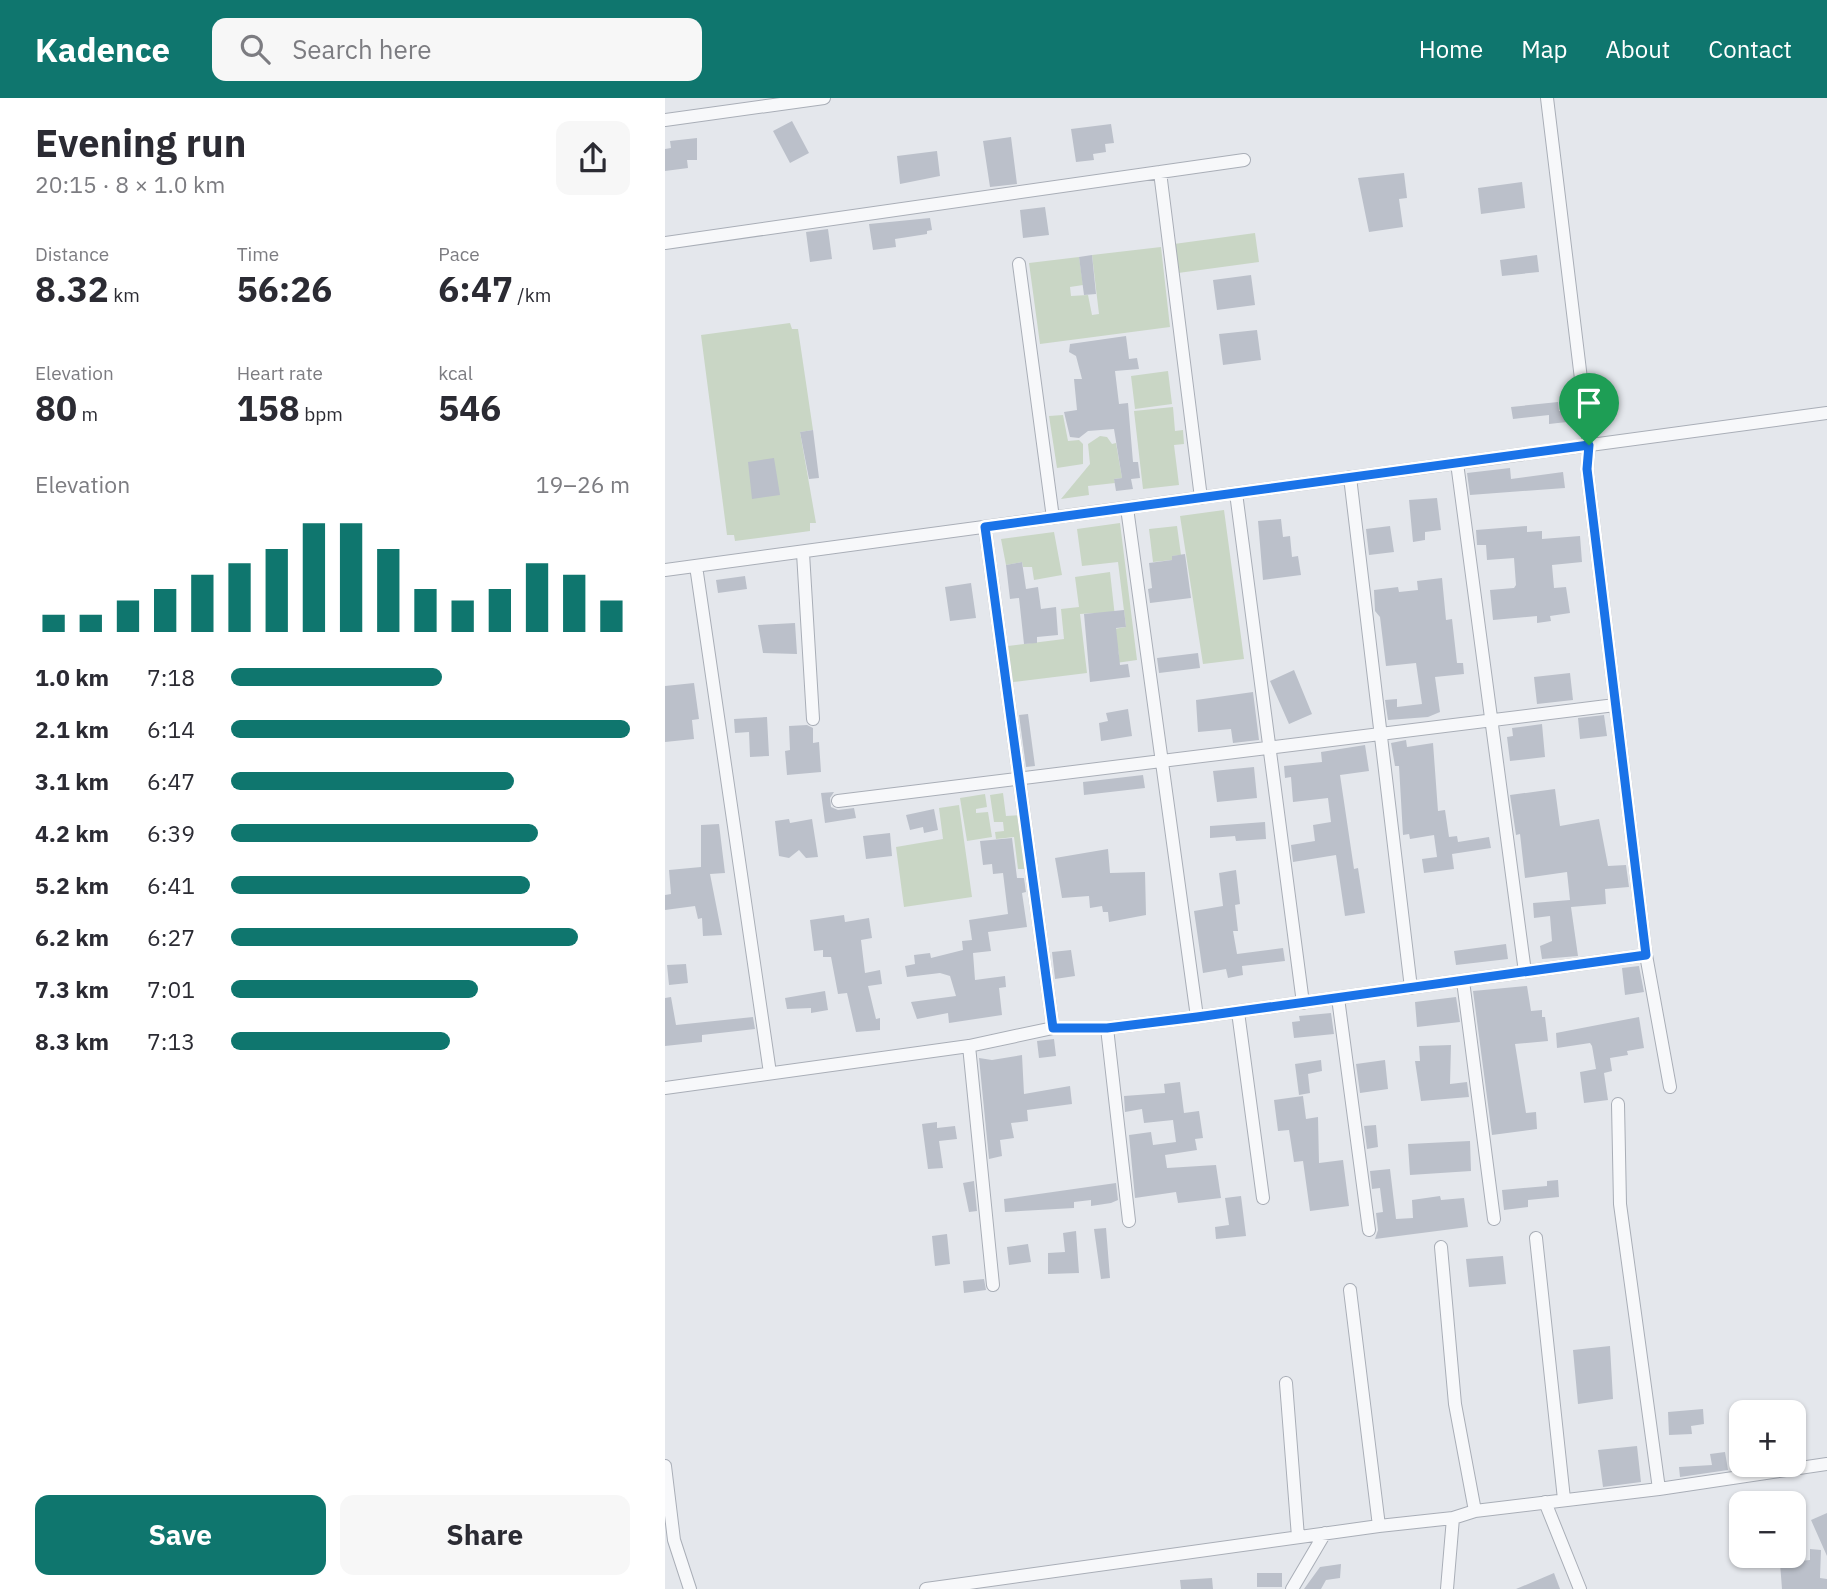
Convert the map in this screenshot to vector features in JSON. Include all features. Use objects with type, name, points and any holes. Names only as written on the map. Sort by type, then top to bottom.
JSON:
[{"type":"street","points":[[665,120],[824,98]]},
{"type":"street","points":[[1546,98],[1589,445],[1587,469],[1646,955],[1670,1087]]},
{"type":"street","points":[[665,243],[1244,160]]},
{"type":"street","points":[[1160,172],[1201,498]]},
{"type":"street","points":[[1019,264],[1053,518]]},
{"type":"street","points":[[665,570],[1827,413]]},
{"type":"street","points":[[1457,463],[1525,972]]},
{"type":"street","points":[[1350,477],[1411,988]]},
{"type":"street","points":[[1235,493],[1303,1003]]},
{"type":"street","points":[[1127,508],[1197,1017]]},
{"type":"street","points":[[985,527],[1053,1028]]},
{"type":"street","points":[[803,553],[813,719]]},
{"type":"street","points":[[696,566],[770,1073]]},
{"type":"street","points":[[838,801],[1615,705]]},
{"type":"street","points":[[665,1088],[969,1046],[1053,1028],[1107,1028],[1238,1012],[1646,955]]},
{"type":"street","points":[[1463,981],[1494,1219]]},
{"type":"street","points":[[1338,998],[1370,1230]]},
{"type":"street","points":[[1238,1012],[1263,1198]]},
{"type":"street","points":[[1107,1028],[1129,1221]]},
{"type":"street","points":[[969,1046],[993,1285]]},
{"type":"street","points":[[1618,1104],[1620,1204],[1658,1489]]},
{"type":"street","points":[[1536,1238],[1564,1499]]},
{"type":"street","points":[[1441,1247],[1455,1404],[1475,1511]]},
{"type":"street","points":[[1350,1290],[1379,1526]]},
{"type":"street","points":[[1286,1383],[1298,1537]]},
{"type":"street","points":[[926,1589],[1827,1464]]},
{"type":"street","points":[[665,1466],[670,1541],[689,1589]]},
{"type":"street","points":[[1545,1502],[1580,1589]]},
{"type":"street","points":[[1447,1589],[1453,1518]]},
{"type":"street","points":[[1292,1589],[1325,1533]]},
{"type":"green space","points":[[1255,233],[1259,262],[1178,273],[1174,244]]},
{"type":"green space","points":[[1161,247],[1170,327],[1040,344],[1029,263],[1079,257],[1083,285],[1070,287],[1071,296],[1088,295],[1092,315],[1099,314],[1092,255]]},
{"type":"green space","points":[[790,323],[792,329],[798,329],[813,430],[800,432],[816,523],[810,523],[810,531],[735,541],[734,535],[727,535],[701,335]]},
{"type":"green space","points":[[1168,371],[1172,404],[1135,409],[1131,376]]},
{"type":"green space","points":[[1173,407],[1175,431],[1183,430],[1184,444],[1174,445],[1179,485],[1143,489],[1134,411]]},
{"type":"green space","points":[[1063,415],[1068,441],[1079,440],[1083,444],[1083,464],[1057,468],[1049,416]]},
{"type":"green space","points":[[1100,436],[1107,437],[1112,444],[1116,443],[1122,478],[1114,479],[1115,483],[1088,486],[1089,495],[1061,499],[1090,464],[1088,444]]},
{"type":"green space","points":[[1224,510],[1244,659],[1203,664],[1180,516]]},
{"type":"green space","points":[[1120,523],[1137,660],[1102,665],[1101,658],[1119,655],[1114,629],[1126,627],[1118,562],[1082,566],[1077,529]]},
{"type":"green space","points":[[1177,526],[1181,555],[1172,556],[1172,560],[1153,562],[1149,529]]},
{"type":"green space","points":[[1054,532],[1062,575],[1034,580],[1032,567],[1023,567],[1022,562],[1006,565],[1001,539]]},
{"type":"green space","points":[[1110,572],[1115,617],[1096,619],[1095,613],[1080,614],[1087,673],[1013,682],[1008,646],[1064,639],[1061,609],[1079,607],[1075,577]]},
{"type":"green space","points":[[1003,793],[1006,816],[1020,815],[1026,869],[1018,869],[1014,837],[996,839],[995,832],[1004,831],[1003,822],[994,822],[990,795]]},
{"type":"green space","points":[[985,794],[987,807],[976,809],[976,813],[988,812],[992,837],[967,841],[960,798]]},
{"type":"green space","points":[[959,805],[972,897],[904,907],[896,847],[943,839],[939,808]]},
{"type":"building","points":[[792,121],[809,153],[790,163],[773,131]]},
{"type":"building","points":[[1111,124],[1114,143],[1105,144],[1106,152],[1093,154],[1094,160],[1076,162],[1071,129]]},
{"type":"building","points":[[1011,137],[1017,184],[990,187],[983,141]]},
{"type":"building","points":[[697,138],[697,160],[687,160],[688,168],[665,171],[665,149],[671,148],[670,141]]},
{"type":"building","points":[[937,151],[940,176],[900,184],[897,156]]},
{"type":"building","points":[[1404,173],[1407,198],[1399,199],[1403,227],[1369,232],[1358,178]]},
{"type":"building","points":[[1522,182],[1525,208],[1481,214],[1478,188]]},
{"type":"building","points":[[1045,207],[1049,235],[1023,238],[1020,210]]},
{"type":"building","points":[[930,218],[932,230],[927,231],[927,234],[895,239],[896,247],[873,250],[869,224]]},
{"type":"building","points":[[828,229],[832,259],[810,262],[806,232]]},
{"type":"building","points":[[1092,255],[1096,294],[1084,295],[1079,257]]},
{"type":"building","points":[[1537,255],[1539,272],[1502,276],[1500,260]]},
{"type":"building","points":[[1251,275],[1255,305],[1217,310],[1213,280]]},
{"type":"building","points":[[1257,330],[1261,360],[1223,365],[1219,334]]},
{"type":"building","points":[[1126,336],[1129,359],[1137,358],[1139,369],[1115,371],[1119,404],[1128,403],[1133,462],[1138,462],[1140,478],[1131,479],[1133,489],[1116,491],[1114,479],[1122,478],[1114,429],[1088,431],[1079,438],[1070,437],[1064,412],[1077,410],[1074,379],[1082,379],[1076,356],[1069,352],[1070,344]]},
{"type":"building","points":[[1558,402],[1559,411],[1566,411],[1567,422],[1549,424],[1549,415],[1513,419],[1511,407]]},
{"type":"building","points":[[813,430],[819,478],[809,479],[800,432]]},
{"type":"building","points":[[774,458],[780,495],[752,499],[748,462]]},
{"type":"building","points":[[1510,468],[1511,479],[1563,472],[1565,488],[1470,495],[1467,473]]},
{"type":"building","points":[[1437,498],[1441,530],[1425,532],[1425,540],[1413,542],[1409,500]]},
{"type":"building","points":[[1281,519],[1283,537],[1290,536],[1292,557],[1298,556],[1301,575],[1263,580],[1258,521]]},
{"type":"building","points":[[1390,526],[1394,552],[1369,555],[1366,529]]},
{"type":"building","points":[[1527,526],[1527,532],[1542,531],[1542,539],[1580,536],[1582,562],[1552,565],[1554,588],[1566,587],[1570,613],[1550,616],[1551,621],[1537,623],[1537,616],[1493,620],[1490,590],[1514,588],[1514,558],[1487,560],[1486,545],[1477,545],[1476,530]]},
{"type":"building","points":[[1185,554],[1191,598],[1150,603],[1148,589],[1152,588],[1149,563],[1172,560],[1172,556]]},
{"type":"building","points":[[1022,562],[1026,589],[1038,587],[1041,609],[1056,607],[1058,635],[1037,637],[1037,643],[1024,644],[1019,598],[1010,599],[1006,565]]},
{"type":"building","points":[[745,576],[747,589],[718,593],[716,580]]},
{"type":"building","points":[[1442,578],[1446,620],[1452,619],[1457,663],[1463,663],[1464,674],[1435,677],[1440,712],[1428,717],[1388,720],[1385,700],[1397,699],[1397,707],[1422,704],[1416,663],[1386,666],[1380,617],[1375,611],[1374,590],[1398,587],[1399,592],[1418,590],[1417,581]]},
{"type":"building","points":[[971,583],[976,618],[950,621],[945,587]]},
{"type":"building","points":[[1124,610],[1126,627],[1116,628],[1120,665],[1128,664],[1130,677],[1090,682],[1084,614]]},
{"type":"building","points":[[795,623],[797,654],[763,653],[758,625]]},
{"type":"building","points":[[1198,653],[1200,668],[1159,673],[1157,658]]},
{"type":"building","points":[[1294,670],[1312,714],[1289,724],[1270,681]]},
{"type":"building","points":[[1570,673],[1573,700],[1537,704],[1534,677]]},
{"type":"building","points":[[694,683],[699,719],[692,720],[694,739],[665,742],[665,686]]},
{"type":"building","points":[[1253,692],[1259,740],[1233,743],[1231,729],[1198,732],[1196,700]]},
{"type":"building","points":[[1128,709],[1132,736],[1101,741],[1099,723],[1108,721],[1106,713]]},
{"type":"building","points":[[1028,714],[1035,766],[1026,767],[1019,715]]},
{"type":"building","points":[[1604,715],[1607,736],[1580,739],[1578,718]]},
{"type":"building","points":[[767,717],[769,756],[750,757],[749,732],[735,733],[734,719]]},
{"type":"building","points":[[1542,724],[1545,757],[1510,761],[1507,737],[1513,736],[1512,728]]},
{"type":"building","points":[[807,725],[813,728],[813,743],[819,742],[821,772],[787,775],[785,751],[790,750],[789,726]]},
{"type":"building","points":[[1406,740],[1407,747],[1433,743],[1438,811],[1445,810],[1449,837],[1457,836],[1458,842],[1489,837],[1491,848],[1452,854],[1454,869],[1424,873],[1422,859],[1437,857],[1434,835],[1410,839],[1409,834],[1403,835],[1399,766],[1395,766],[1391,743]]},
{"type":"building","points":[[1365,745],[1369,771],[1340,775],[1354,869],[1358,868],[1365,913],[1345,916],[1336,855],[1293,862],[1291,845],[1315,841],[1313,825],[1331,822],[1328,798],[1293,802],[1291,777],[1285,778],[1284,766],[1322,762],[1321,752]]},
{"type":"building","points":[[1254,767],[1257,798],[1217,802],[1213,771]]},
{"type":"building","points":[[1143,775],[1145,788],[1084,795],[1083,782]]},
{"type":"building","points":[[1555,789],[1560,826],[1599,819],[1608,866],[1626,865],[1629,887],[1605,889],[1606,904],[1571,907],[1578,956],[1542,959],[1540,946],[1552,941],[1550,916],[1534,918],[1533,903],[1570,900],[1567,872],[1525,878],[1520,834],[1516,835],[1510,795]]},
{"type":"building","points":[[834,792],[830,798],[831,807],[838,810],[854,808],[856,818],[825,823],[821,793]]},
{"type":"building","points":[[934,809],[938,830],[924,833],[923,827],[910,830],[906,815]]},
{"type":"building","points":[[789,819],[790,823],[812,819],[818,857],[806,858],[799,850],[789,858],[779,856],[775,821]]},
{"type":"building","points":[[1265,822],[1266,839],[1236,841],[1235,836],[1210,838],[1210,826]]},
{"type":"building","points":[[719,824],[725,873],[710,874],[722,935],[703,936],[702,918],[698,919],[695,906],[665,910],[665,895],[671,894],[669,870],[701,867],[701,825]]},
{"type":"building","points":[[890,833],[892,856],[866,859],[863,836]]},
{"type":"building","points":[[1012,838],[1017,878],[1024,878],[1026,892],[1022,893],[1027,927],[988,932],[991,951],[973,953],[975,980],[1005,976],[1006,987],[999,988],[1002,1015],[949,1023],[948,1013],[917,1019],[911,1002],[956,996],[950,976],[940,973],[907,977],[905,966],[915,964],[914,955],[930,953],[931,958],[963,950],[962,941],[972,940],[969,920],[1008,914],[1003,873],[993,874],[992,864],[983,865],[980,841]]},
{"type":"building","points":[[1108,849],[1110,873],[1145,872],[1146,915],[1109,922],[1108,912],[1103,912],[1102,906],[1090,908],[1089,896],[1062,898],[1055,858]]},
{"type":"building","points":[[1236,870],[1240,904],[1235,905],[1238,931],[1233,931],[1237,954],[1283,948],[1285,961],[1242,966],[1243,975],[1228,978],[1226,969],[1203,973],[1194,911],[1223,906],[1219,873]]},
{"type":"building","points":[[844,915],[845,922],[869,918],[872,938],[861,940],[865,973],[880,970],[882,984],[868,986],[876,1019],[880,1018],[880,1030],[856,1032],[847,993],[838,994],[831,957],[823,957],[823,950],[814,951],[810,920]]},
{"type":"building","points":[[1506,944],[1508,959],[1456,965],[1454,951]]},
{"type":"building","points":[[1071,950],[1075,976],[1055,979],[1052,952]]},
{"type":"building","points":[[686,964],[688,983],[669,985],[667,965]]},
{"type":"building","points":[[1639,966],[1644,992],[1625,995],[1622,968]]},
{"type":"building","points":[[1527,986],[1531,1011],[1542,1010],[1542,1017],[1545,1017],[1548,1041],[1515,1044],[1526,1113],[1536,1112],[1537,1129],[1492,1135],[1473,991]]},
{"type":"building","points":[[825,991],[828,1010],[811,1013],[811,1008],[787,1009],[785,998]]},
{"type":"building","points":[[671,997],[676,1025],[753,1017],[755,1029],[702,1035],[702,1042],[665,1046],[665,998]]},
{"type":"building","points":[[1456,997],[1460,1022],[1417,1027],[1415,1002]]},
{"type":"building","points":[[1331,1013],[1334,1034],[1294,1038],[1292,1022],[1300,1021],[1299,1016]]},
{"type":"building","points":[[1639,1017],[1644,1048],[1627,1051],[1628,1055],[1610,1058],[1612,1071],[1604,1073],[1608,1100],[1584,1103],[1580,1072],[1596,1069],[1592,1046],[1590,1043],[1557,1048],[1556,1033]]},
{"type":"building","points":[[1054,1039],[1056,1056],[1039,1058],[1037,1041]]},
{"type":"building","points":[[1451,1045],[1450,1084],[1467,1082],[1469,1097],[1421,1101],[1415,1061],[1420,1061],[1419,1046]]},
{"type":"building","points":[[1022,1055],[1024,1094],[1070,1086],[1072,1104],[1027,1110],[1028,1121],[1011,1123],[1014,1138],[1000,1140],[1002,1156],[989,1159],[979,1058],[992,1060]]},
{"type":"building","points":[[1321,1060],[1322,1071],[1308,1074],[1310,1093],[1299,1095],[1295,1064]]},
{"type":"building","points":[[1385,1060],[1388,1089],[1360,1093],[1356,1064]]},
{"type":"building","points":[[1180,1082],[1184,1113],[1199,1111],[1203,1138],[1195,1139],[1197,1150],[1165,1155],[1167,1168],[1216,1165],[1221,1198],[1178,1203],[1176,1192],[1135,1198],[1129,1135],[1151,1132],[1153,1145],[1176,1142],[1173,1120],[1144,1123],[1142,1109],[1125,1112],[1124,1096],[1165,1093],[1164,1084]]},
{"type":"building","points":[[1303,1096],[1306,1119],[1318,1117],[1319,1163],[1343,1160],[1349,1206],[1310,1211],[1303,1161],[1294,1162],[1289,1130],[1278,1131],[1274,1100]]},
{"type":"building","points":[[937,1122],[937,1128],[955,1126],[957,1139],[939,1141],[943,1168],[928,1169],[922,1124]]},
{"type":"building","points":[[1376,1125],[1378,1147],[1367,1149],[1364,1126]]},
{"type":"building","points":[[1470,1141],[1471,1171],[1410,1175],[1408,1144]]},
{"type":"building","points":[[1390,1169],[1396,1219],[1413,1218],[1412,1200],[1440,1196],[1441,1200],[1464,1198],[1468,1227],[1375,1239],[1378,1230],[1376,1213],[1383,1212],[1380,1188],[1372,1189],[1370,1171]]},
{"type":"building","points":[[1558,1180],[1559,1197],[1528,1200],[1528,1207],[1504,1210],[1502,1190],[1547,1186],[1547,1181]]},
{"type":"building","points":[[974,1181],[977,1211],[969,1212],[963,1183]]},
{"type":"building","points":[[1116,1183],[1118,1200],[1111,1203],[1091,1206],[1091,1200],[1074,1202],[1074,1208],[1005,1212],[1004,1199]]},
{"type":"building","points":[[1241,1196],[1246,1236],[1216,1239],[1215,1227],[1229,1225],[1225,1198]]},
{"type":"building","points":[[1106,1228],[1110,1278],[1101,1279],[1094,1229]]},
{"type":"building","points":[[1076,1231],[1079,1273],[1048,1274],[1048,1253],[1065,1252],[1063,1233]]},
{"type":"building","points":[[947,1234],[950,1264],[935,1266],[932,1236]]},
{"type":"building","points":[[1028,1244],[1031,1262],[1009,1265],[1007,1247]]},
{"type":"building","points":[[1503,1256],[1506,1284],[1469,1287],[1466,1259]]},
{"type":"building","points":[[984,1279],[986,1290],[964,1293],[963,1281]]},
{"type":"building","points":[[1610,1346],[1613,1399],[1578,1404],[1573,1350]]},
{"type":"building","points":[[1703,1409],[1704,1424],[1691,1426],[1692,1434],[1669,1435],[1668,1412]]},
{"type":"building","points":[[1637,1446],[1641,1482],[1603,1487],[1598,1450]]},
{"type":"building","points":[[1725,1452],[1728,1470],[1680,1477],[1679,1467],[1712,1465],[1710,1454]]},
{"type":"building","points":[[1827,1513],[1827,1556],[1811,1520]]},
{"type":"building","points":[[1810,1549],[1821,1550],[1820,1578],[1827,1579],[1827,1589],[1782,1589],[1780,1568],[1806,1568],[1806,1560],[1810,1560]]},
{"type":"building","points":[[1341,1564],[1340,1578],[1326,1580],[1321,1589],[1304,1589],[1320,1567]]},
{"type":"building","points":[[1257,1573],[1282,1573],[1282,1587],[1257,1587]]},
{"type":"building","points":[[1554,1573],[1560,1589],[1516,1589]]},
{"type":"building","points":[[1212,1578],[1213,1589],[1181,1589],[1180,1580]]},
{"type":"route","points":[[1589,445],[1587,469],[1646,955],[1197,1017],[1107,1028],[1053,1028],[985,527],[1589,445]]}]
